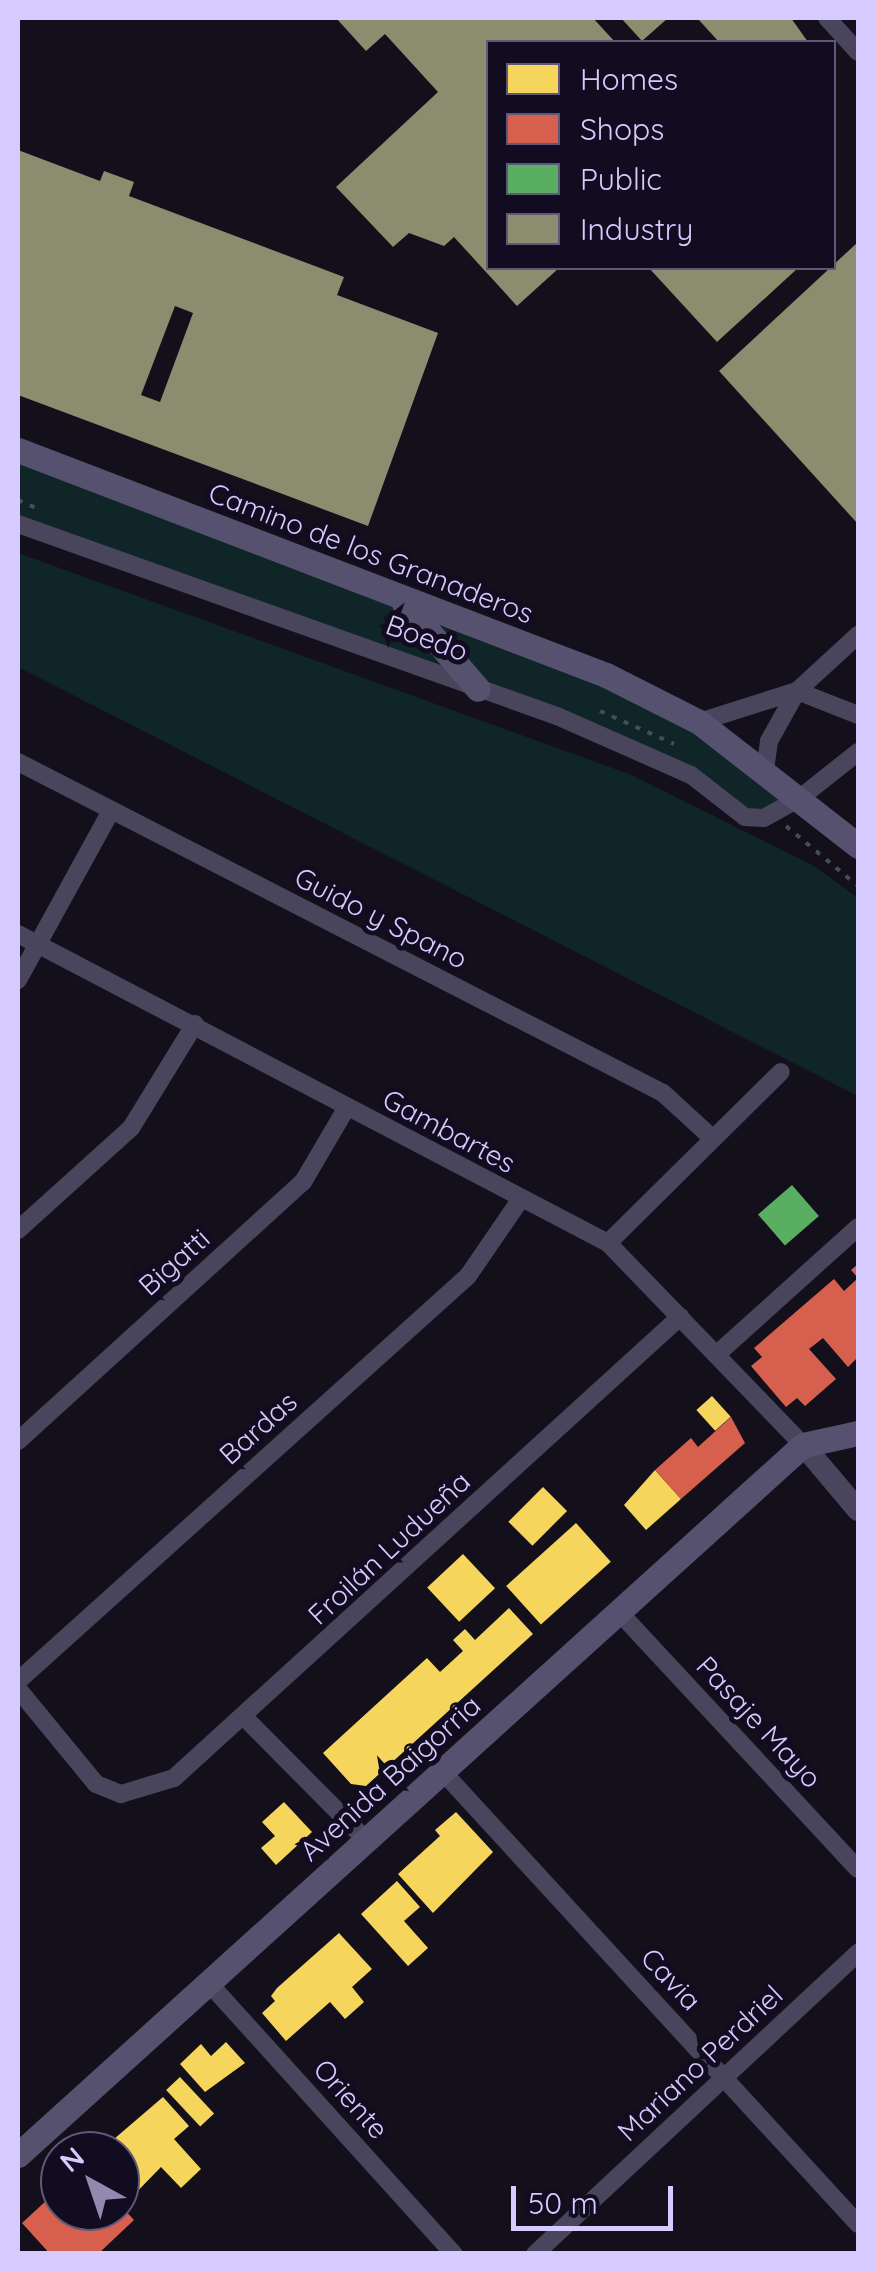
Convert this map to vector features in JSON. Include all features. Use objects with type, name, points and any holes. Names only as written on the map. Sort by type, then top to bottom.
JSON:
[{"type":"main road","name":"Camino de los Granaderos","points":[[18,450],[606,675],[699,722],[765,770]]},
{"type":"main road","points":[[393,593],[478,688]]},
{"type":"main road","points":[[765,770],[858,846]]},
{"type":"main road","points":[[803,1445],[858,1433]]},
{"type":"main road","name":"Avenida Baigorria","points":[[18,2155],[803,1445]]},
{"type":"street","points":[[827,18],[858,52]]},
{"type":"street","name":"Boedo","points":[[18,524],[478,688],[691,775],[745,817],[764,818],[800,798],[858,752]]},
{"type":"street","points":[[765,770],[769,741],[797,691],[858,635]]},
{"type":"street","points":[[699,722],[797,691],[858,714]]},
{"type":"street","name":"Guido y Spano","points":[[18,762],[663,1092],[711,1137]]},
{"type":"street","points":[[18,980],[111,811]]},
{"type":"street","name":"Gambartes","points":[[18,934],[608,1243],[803,1445]]},
{"type":"street","points":[[18,1230],[131,1128],[195,1024]]},
{"type":"street","points":[[608,1243],[781,1072]]},
{"type":"street","name":"Bigatti","points":[[18,1441],[303,1182],[347,1107]]},
{"type":"street","name":"Bardas","points":[[18,1682],[468,1276],[520,1200]]},
{"type":"street","points":[[716,1354],[858,1228]]},
{"type":"street","name":"Froilán Ludueña","points":[[18,1689],[96,1784],[121,1794],[174,1778],[680,1318]]},
{"type":"street","points":[[803,1445],[858,1510]]},
{"type":"street","name":"Pasaje Mayo","points":[[619,1612],[858,1869]]},
{"type":"street","points":[[244,1718],[366,1840]]},
{"type":"street","name":"Cavia","points":[[442,1771],[858,2224]]},
{"type":"street","name":"Mariano Perdriel","points":[[535,2254],[858,1953]]},
{"type":"street","name":"Oriente","points":[[208,1982],[454,2254]]},
{"type":"green space","points":[[18,450],[606,675],[800,798],[745,817],[691,775],[18,524]]},
{"type":"green space","points":[[18,553],[629,774],[814,866],[858,898],[858,1096],[18,667]]},
{"type":"building: Homes","points":[[712,1396],[731,1417],[715,1431],[696,1410]]},
{"type":"building: Homes","points":[[655,1470],[681,1499],[646,1530],[624,1505]]},
{"type":"building: Homes","points":[[543,1487],[567,1511],[532,1546],[508,1522]]},
{"type":"building: Homes","points":[[576,1523],[611,1562],[541,1625],[506,1586]]},
{"type":"building: Homes","points":[[463,1554],[495,1588],[459,1622],[427,1587]]},
{"type":"building: Homes","points":[[509,1608],[533,1634],[366,1786],[351,1784],[323,1753],[427,1658],[440,1672],[463,1651],[453,1640],[465,1629],[475,1640]]},
{"type":"building: Homes","points":[[284,1802],[312,1832],[276,1865],[261,1848],[275,1836],[262,1822]]},
{"type":"building: Homes","points":[[456,1812],[493,1852],[433,1913],[398,1874],[440,1836],[435,1830]]},
{"type":"building: Homes","points":[[397,1881],[420,1907],[404,1921],[428,1948],[408,1966],[361,1914]]},
{"type":"building: Homes","points":[[339,1933],[372,1969],[352,1987],[364,2002],[345,2019],[330,2002],[286,2041],[262,2013],[275,2001],[271,1996],[277,1988]]},
{"type":"building: Homes","points":[[226,2042],[245,2063],[205,2092],[180,2064],[201,2044],[211,2056]]},
{"type":"building: Homes","points":[[180,2077],[214,2114],[200,2127],[166,2090]]},
{"type":"building: Homes","points":[[163,2097],[189,2126],[174,2139],[201,2169],[181,2188],[161,2167],[140,2189],[140,2131],[123,2131]]},
{"type":"building: Shops","points":[[858,1278],[858,1357],[848,1367],[823,1338],[809,1349],[836,1379],[805,1406],[797,1398],[786,1407],[751,1366],[762,1357],[754,1348],[834,1279],[844,1291]]},
{"type":"building: Shops","points":[[731,1417],[745,1443],[681,1499],[655,1470],[691,1438],[698,1447]]},
{"type":"building: Shops","points":[[40,2206],[40,2231],[122,2231],[98,2254],[50,2254],[22,2223]]},
{"type":"building: Public","points":[[792,1185],[819,1216],[785,1245],[758,1215]]},
{"type":"building: Industry","points":[[336,18],[593,18],[613,40],[486,40],[486,270],[557,270],[517,306],[454,237],[444,246],[409,233],[393,247],[336,187],[438,92],[385,34],[366,51]]},
{"type":"building: Industry","points":[[621,18],[668,18],[643,40]]},
{"type":"building: Industry","points":[[791,18],[807,40],[717,40],[698,19]]},
{"type":"building: Industry","points":[[18,150],[100,181],[104,171],[134,182],[129,196],[344,277],[337,295],[438,333],[368,526],[18,395]],"holes":[[[175,306],[193,313],[160,402],[141,395]]]},
{"type":"building: Industry","points":[[858,242],[858,524],[719,371],[828,270],[836,270],[836,262]]},
{"type":"building: Industry","points":[[651,270],[796,270],[717,342]]}]
